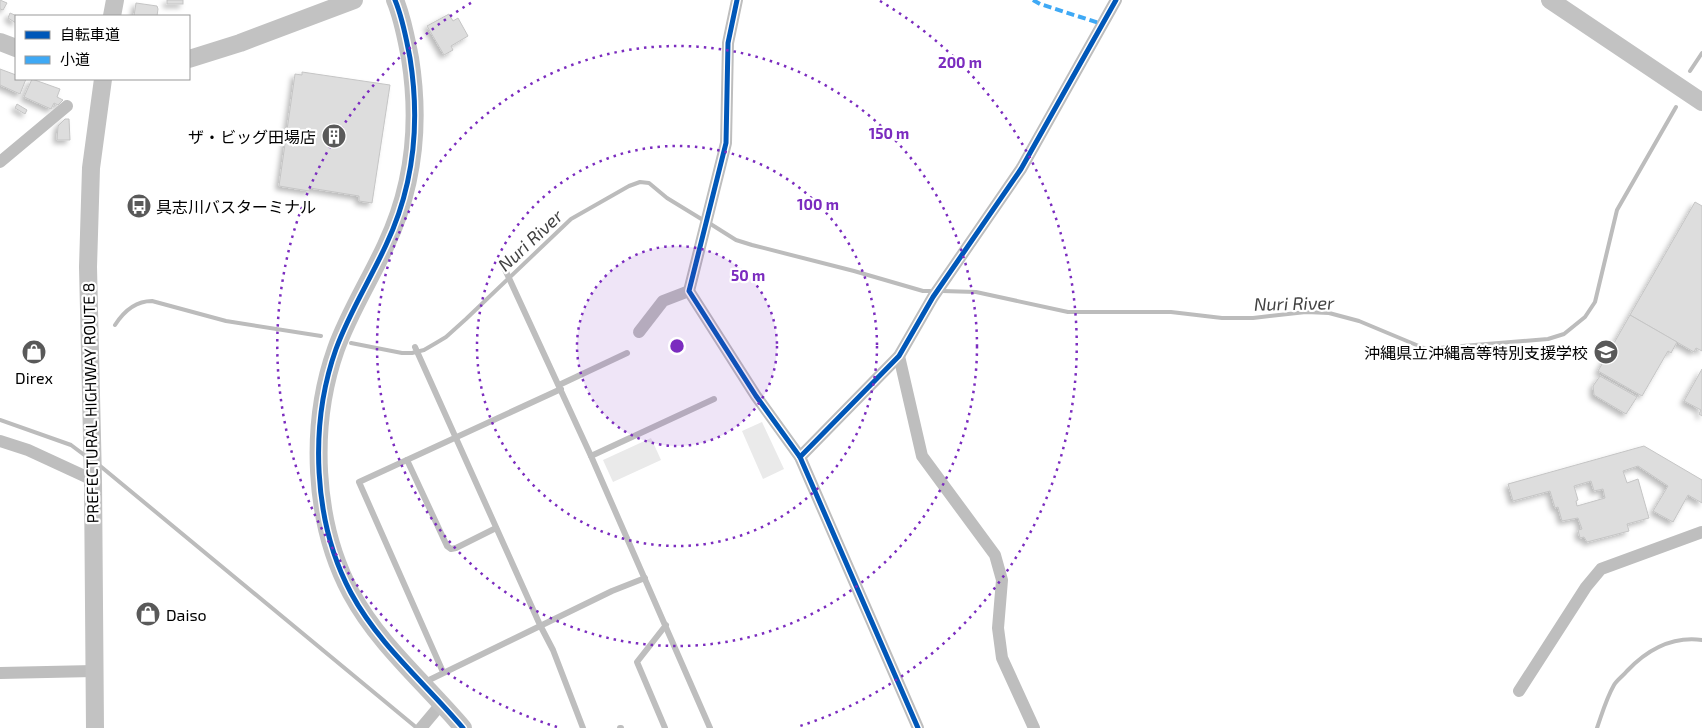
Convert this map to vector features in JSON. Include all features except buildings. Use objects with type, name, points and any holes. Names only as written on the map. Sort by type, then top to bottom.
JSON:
[{"type":"main road","points":[[112,15],[115,0]]},
{"type":"main road","points":[[190,59],[282,28],[354,0]]},
{"type":"main road","points":[[395,0],[404,26],[412,75],[415,110],[413,150],[404,194],[387,244],[345,325],[328,375],[322,404],[318,458],[320,484],[331,542],[339,566],[367,620],[463,728]]},
{"type":"main road","points":[[1550,0],[1702,102]]},
{"type":"main road","points":[[0,42],[15,48]]},
{"type":"main road","name":"PREFECTURAL HIGHWAY ROUTE 8","points":[[95,728],[88,257],[91,168],[103,80]]},
{"type":"street","points":[[737,0],[728,43],[726,143],[689,291],[756,396],[800,457],[918,728]]},
{"type":"street","points":[[800,457],[899,356],[933,297],[1021,169],[1116,0]]},
{"type":"street","points":[[0,162],[67,106]]},
{"type":"street","points":[[639,332],[663,301],[689,291]]},
{"type":"street","points":[[899,356],[922,456],[995,555],[1002,580],[998,628],[1002,658],[1034,728]]},
{"type":"street","points":[[0,441],[28,450],[92,478]]},
{"type":"street","points":[[1519,691],[1586,588],[1602,569],[1702,532]]},
{"type":"street","points":[[0,673],[94,671]]},
{"type":"street","points":[[421,728],[442,703]]},
{"type":"lane","points":[[502,263],[591,456],[710,728]]},
{"type":"lane","points":[[416,347],[540,625],[554,650],[583,728]]},
{"type":"lane","points":[[443,672],[359,482],[456,438],[627,353]]},
{"type":"lane","points":[[591,456],[714,399]]},
{"type":"lane","points":[[407,460],[447,546],[456,548],[496,528]]},
{"type":"lane","points":[[423,683],[540,625],[612,591],[645,578]]},
{"type":"lane","points":[[665,728],[637,662],[666,625]]},
{"type":"shaded area","points":[[762,422],[784,469],[763,479],[742,431]]},
{"type":"shaded area","points":[[651,438],[661,460],[613,482],[603,460]]},
{"type":"waterway","name":"Nuri River","points":[[1690,71],[1702,53]]},
{"type":"waterway","name":"Nuri River","points":[[942,291],[976,292],[1068,312],[1171,312],[1222,318],[1253,318],[1306,312],[1329,313],[1359,321],[1426,349],[1548,339],[1564,334],[1585,317],[1595,302],[1617,210],[1676,107]]},
{"type":"waterway","name":"Nuri River","points":[[351,343],[402,353],[424,350],[446,337],[571,219],[629,186],[640,182],[649,183],[667,198],[703,220]]},
{"type":"waterway","name":"Nuri River","points":[[709,223],[736,240],[752,245],[923,291],[930,291]]},
{"type":"waterway","name":"Nuri River","points":[[115,325],[130,308],[146,301],[152,301],[226,321],[321,336]]},
{"type":"waterway","points":[[0,420],[71,445],[87,457]]},
{"type":"waterway","points":[[99,465],[417,728]]},
{"type":"waterway","points":[[1597,728],[1606,701],[1614,685],[1635,663],[1661,646],[1680,640],[1702,640]]},
{"type":"marked path","points":[[1033,0],[1102,24]]},
{"type":"cycle path","points":[[395,0],[406,36],[413,82],[414,129],[409,177],[395,223],[380,258],[347,322],[327,378],[319,441],[319,473],[322,505],[329,536],[338,565],[351,593],[362,612],[389,647],[463,728]]},
{"type":"cycle path","points":[[737,0],[728,43],[726,143],[689,291],[756,396],[800,457],[918,728]]},
{"type":"cycle path","points":[[800,457],[899,356],[933,297],[1021,169],[1116,0]]},
{"type":"place","name":"ザ・ビッグ田場店","points":[[334,136]]},
{"type":"place","name":"具志川バスターミナル","points":[[139,206]]},
{"type":"place","name":"Direx","points":[[34,352]]},
{"type":"place","name":"沖縄県立沖縄高等特別支援学校","points":[[1606,352]]},
{"type":"place","name":"Daiso","points":[[148,614]]}]
